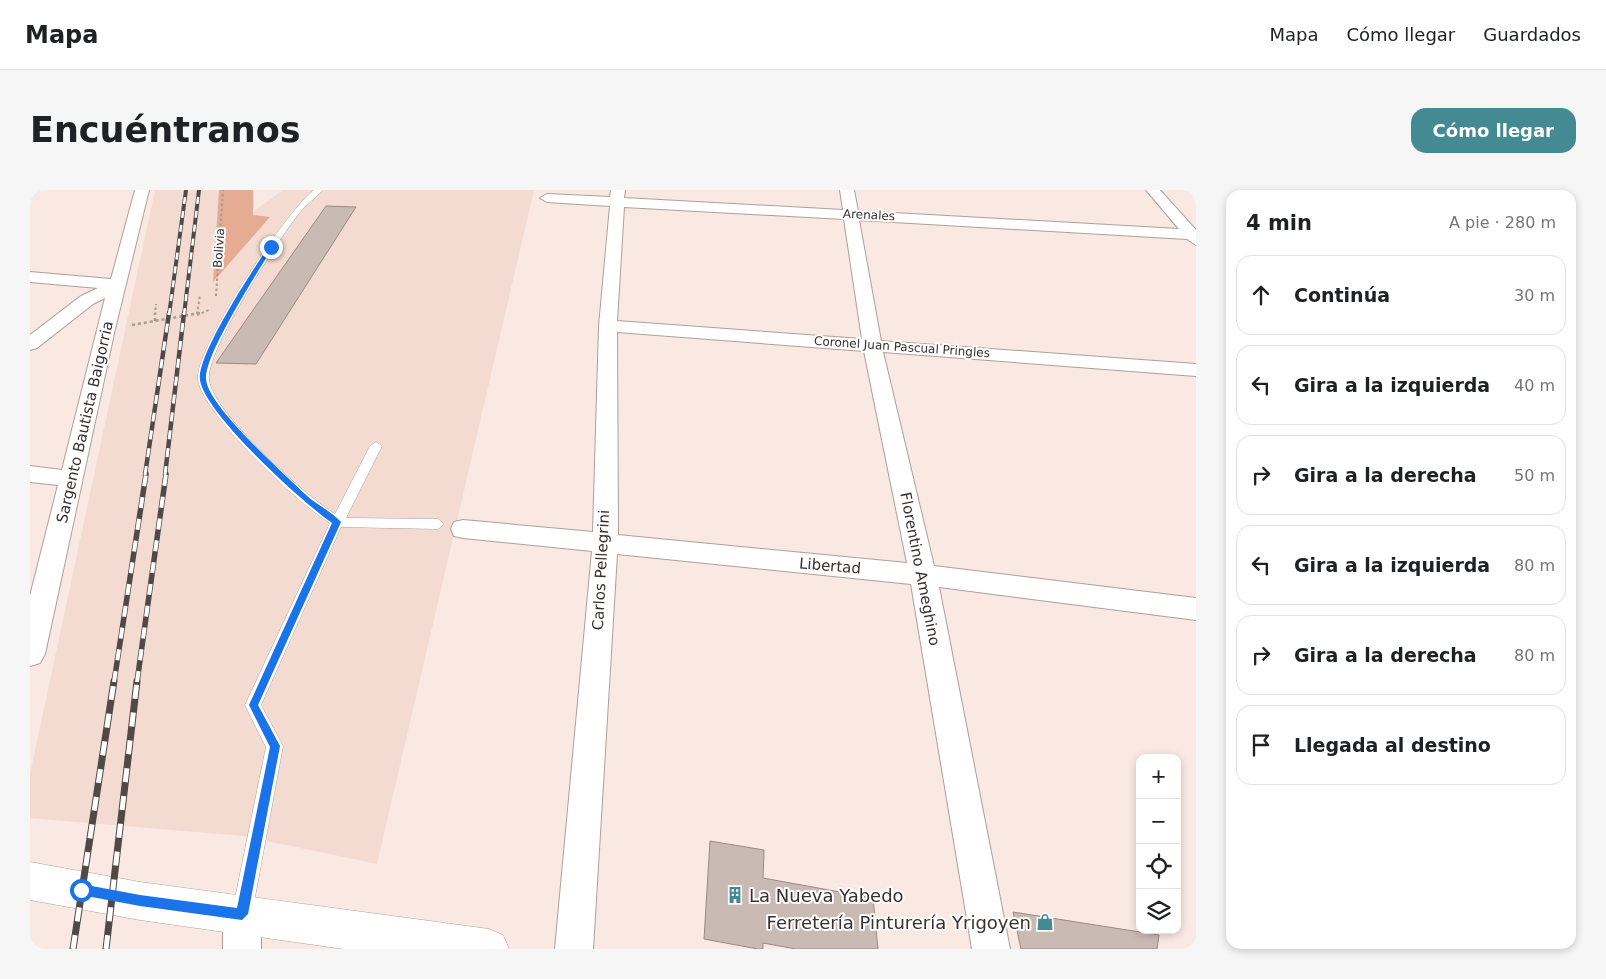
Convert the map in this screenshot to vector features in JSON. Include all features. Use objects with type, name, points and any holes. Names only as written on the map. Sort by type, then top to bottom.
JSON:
[{"type":"street","name":"Sargento Bautista Baigorria","points":[[30,654],[106,329],[142,190]]},
{"type":"street","points":[[1152,190],[1194,236]]},
{"type":"street","name":"Arenales","points":[[547,198],[618,196],[849,202],[1194,236]]},
{"type":"street","name":"Carlos Pellegrini","points":[[574,949],[605,545],[608,326],[618,196]]},
{"type":"street","name":"Florentino Ameghino","points":[[849,202],[872,345],[923,575],[990,949]]},
{"type":"street","points":[[30,277],[119,284]]},
{"type":"street","points":[[30,344],[87,300],[119,284]]},
{"type":"street","name":"Coronel Juan Pascual Pringles","points":[[608,326],[1196,370]]},
{"type":"street","points":[[30,474],[71,479]]},
{"type":"street","name":"Libertad","points":[[463,529],[605,545],[923,575],[1196,609]]},
{"type":"street","points":[[30,881],[140,901],[242,932],[490,949]]},
{"type":"lane","points":[[319,190],[302,205],[271,247],[242,293],[208,357],[203,379],[212,398],[228,422],[312,505],[337,522],[438,524]]},
{"type":"lane","points":[[242,932],[275,746],[254,705],[337,522],[376,446]]},
{"type":"path","name":"Bolivia","points":[[216,297],[223,190]]},
{"type":"path","points":[[196,315],[200,295]]},
{"type":"path","points":[[154,321],[156,304]]},
{"type":"path","points":[[106,329],[196,315],[216,306]]},
{"type":"shaded area","points":[[155,190],[253,190],[254,211],[283,190],[534,190],[377,864],[243,836],[30,818],[30,774]]},
{"type":"shaded area","points":[[219,190],[253,190],[253,215],[270,217],[213,282]]},
{"type":"building","points":[[326,206],[356,207],[256,364],[216,363]]},
{"type":"building","points":[[710,841],[764,850],[763,878],[873,898],[878,949],[796,949],[763,943],[763,949],[758,949],[704,939]]},
{"type":"building","name":"Ferretería Pinturería Yrigoyen","points":[[1013,912],[1136,931],[1136,934],[1159,935],[1157,949],[1021,949]]},
{"type":"railway","points":[[169,315],[186,190]]},
{"type":"railway","points":[[184,315],[199,190]]},
{"type":"railway","points":[[145,475],[169,313]]},
{"type":"railway","points":[[165,475],[184,313]]},
{"type":"railway","points":[[114,682],[146,474]]},
{"type":"railway","points":[[137,682],[166,474]]},
{"type":"railway","points":[[73,949],[114,681]]},
{"type":"railway","points":[[106,949],[137,681]]},
{"type":"place","name":"La Nueva Yabedo","points":[[735,895]]},
{"type":"place","name":"Ferretería Pinturería Yrigoyen","points":[[1045,922]]},
{"type":"route","points":[[81,890],[140,901],[242,914],[275,746],[254,705],[337,522],[312,505],[252,448],[228,422],[212,398],[203,379],[208,357],[237,301],[271,247]]}]
